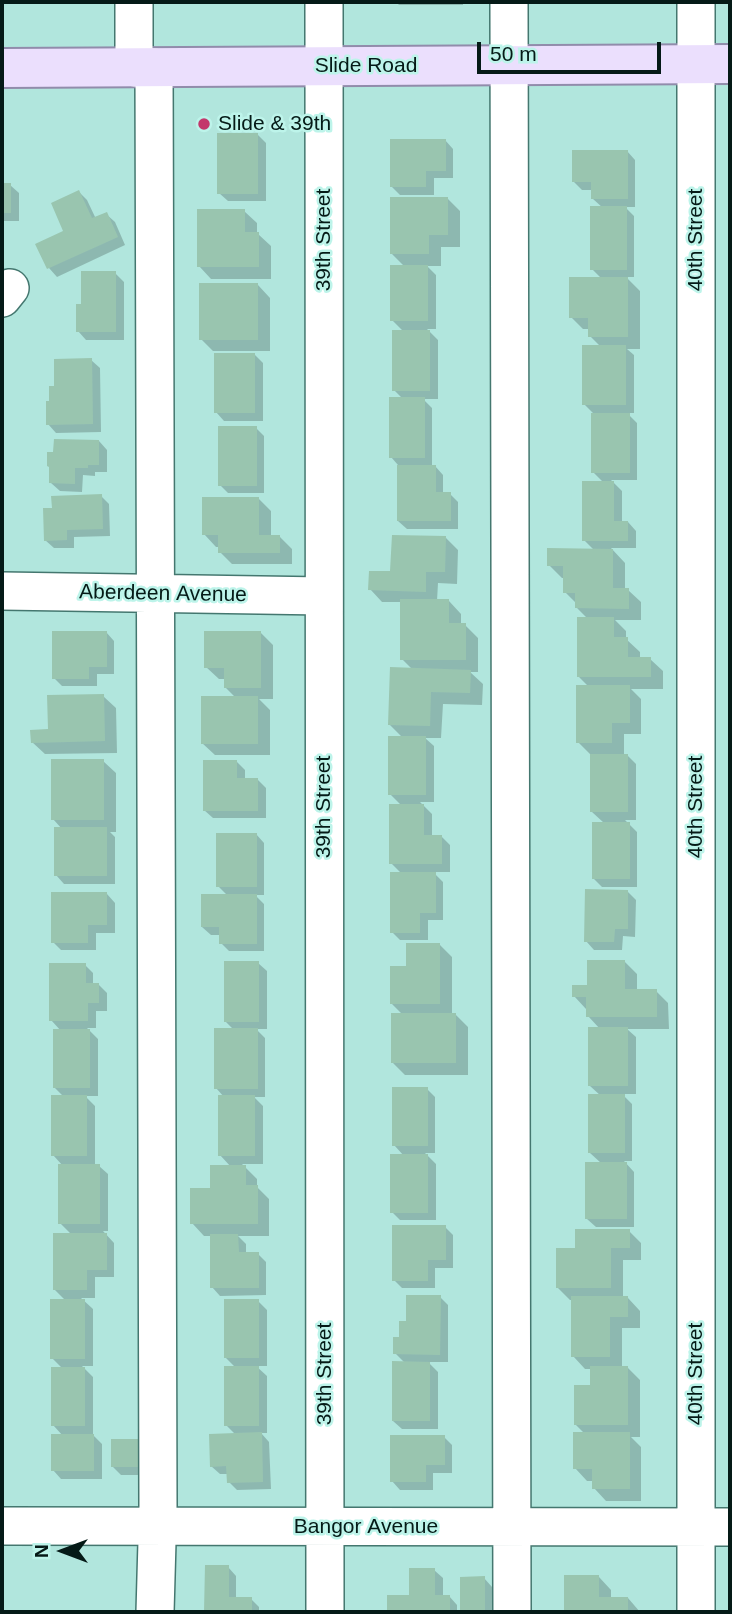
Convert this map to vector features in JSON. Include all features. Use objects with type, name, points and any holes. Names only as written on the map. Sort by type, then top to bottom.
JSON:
[{"type":"main road","name":"Slide Road","points":[[2,68],[713,64]]},
{"type":"street","points":[[134,2],[144,68],[155,594],[158,1526],[155,1612]]},
{"type":"street","name":"39th Street","points":[[324,2],[325,1612]]},
{"type":"street","points":[[509,2],[512,1612]]},
{"type":"street","name":"40th Street","points":[[696,2],[713,64],[713,1527],[696,1612]]},
{"type":"street","name":"Aberdeen Avenue","points":[[2,591],[324,596]]},
{"type":"street","name":"Bangor Avenue","points":[[2,1526],[713,1527]]},
{"type":"building","points":[[217,133],[258,133],[258,194],[217,194]]},
{"type":"building","points":[[390,139],[446,139],[446,171],[426,171],[426,187],[390,187]]},
{"type":"building","points":[[572,150],[628,150],[628,199],[591,199],[591,182],[572,182]]},
{"type":"building","points":[[2,183],[11,183],[11,213],[2,213]]},
{"type":"building","points":[[79,190],[92,218],[107,212],[118,237],[47,269],[35,244],[63,231],[51,203]]},
{"type":"building","points":[[390,197],[448,197],[448,235],[429,235],[429,254],[390,254]]},
{"type":"building","points":[[590,206],[627,206],[627,270],[590,270]]},
{"type":"building","points":[[197,209],[245,209],[245,232],[259,232],[259,267],[197,267]]},
{"type":"building","points":[[390,265],[428,265],[428,321],[390,321]]},
{"type":"building","points":[[81,271],[116,271],[116,332],[76,332],[76,304],[81,304]]},
{"type":"building","points":[[569,277],[628,277],[628,337],[588,337],[588,318],[569,318]]},
{"type":"building","points":[[199,283],[258,283],[258,340],[199,340]]},
{"type":"building","points":[[392,330],[430,330],[430,391],[392,391]]},
{"type":"building","points":[[582,345],[626,345],[626,405],[582,405]]},
{"type":"building","points":[[214,353],[255,353],[255,413],[214,413]]},
{"type":"building","points":[[92,358],[93,424],[46,425],[49,386],[54,386],[54,359]]},
{"type":"building","points":[[389,397],[425,397],[425,458],[389,458]]},
{"type":"building","points":[[591,413],[630,413],[630,473],[591,473]]},
{"type":"building","points":[[218,426],[257,426],[257,486],[218,486]]},
{"type":"building","points":[[54,439],[99,440],[99,465],[75,468],[75,484],[49,483],[47,452],[53,452]]},
{"type":"building","points":[[397,465],[436,465],[436,492],[451,492],[451,521],[397,521]]},
{"type":"building","points":[[582,481],[614,481],[614,521],[628,521],[628,541],[582,541]]},
{"type":"building","points":[[102,494],[103,529],[67,530],[67,540],[44,541],[43,508],[52,508],[51,496]]},
{"type":"building","points":[[202,497],[259,497],[259,535],[280,535],[280,553],[218,553],[218,535],[202,535]]},
{"type":"building","points":[[392,535],[446,536],[445,572],[426,572],[426,592],[368,590],[369,571],[390,571]]},
{"type":"building","points":[[547,548],[613,549],[613,588],[629,588],[629,609],[575,608],[575,593],[563,593],[563,566],[547,566]]},
{"type":"building","points":[[400,599],[449,599],[449,623],[466,623],[466,660],[400,660]]},
{"type":"building","points":[[577,617],[614,617],[614,637],[628,637],[628,657],[651,657],[651,677],[577,677]]},
{"type":"building","points":[[52,631],[107,631],[107,667],[89,667],[89,679],[52,679]]},
{"type":"building","points":[[204,631],[261,631],[261,688],[224,688],[224,668],[204,668]]},
{"type":"building","points":[[390,667],[471,670],[470,693],[431,692],[430,726],[388,725]]},
{"type":"building","points":[[576,685],[630,685],[630,723],[612,723],[612,743],[576,743]]},
{"type":"building","points":[[104,694],[105,741],[31,743],[30,730],[48,729],[47,695]]},
{"type":"building","points":[[201,696],[258,696],[258,744],[201,744]]},
{"type":"building","points":[[388,736],[426,736],[426,795],[388,795]]},
{"type":"building","points":[[590,754],[628,754],[628,812],[590,812]]},
{"type":"building","points":[[51,759],[104,759],[104,820],[51,820]]},
{"type":"building","points":[[203,760],[237,760],[237,778],[258,778],[258,811],[203,811]]},
{"type":"building","points":[[389,804],[424,804],[424,835],[442,835],[442,864],[389,864]]},
{"type":"building","points":[[592,822],[630,822],[630,879],[592,879]]},
{"type":"building","points":[[54,827],[107,827],[107,876],[54,876]]},
{"type":"building","points":[[216,833],[257,833],[257,887],[216,887]]},
{"type":"building","points":[[390,872],[436,872],[436,913],[420,913],[420,933],[390,933]]},
{"type":"building","points":[[585,889],[628,890],[628,929],[615,929],[614,942],[584,942]]},
{"type":"building","points":[[51,892],[107,892],[107,925],[88,925],[88,943],[51,943]]},
{"type":"building","points":[[201,894],[257,894],[257,944],[219,944],[219,927],[201,927]]},
{"type":"building","points":[[406,943],[440,943],[440,1004],[390,1004],[390,966],[406,966]]},
{"type":"building","points":[[587,960],[625,960],[625,989],[657,989],[657,1017],[586,1017],[586,997],[572,997],[572,985],[587,985]]},
{"type":"building","points":[[224,961],[259,961],[259,1022],[224,1022]]},
{"type":"building","points":[[49,963],[86,963],[86,983],[99,983],[99,1003],[88,1003],[88,1021],[49,1021]]},
{"type":"building","points":[[391,1013],[456,1013],[456,1063],[391,1063]]},
{"type":"building","points":[[588,1027],[628,1027],[628,1086],[588,1086]]},
{"type":"building","points":[[214,1028],[258,1028],[258,1089],[214,1089]]},
{"type":"building","points":[[53,1029],[90,1029],[90,1088],[53,1088]]},
{"type":"building","points":[[392,1087],[428,1087],[428,1146],[392,1146]]},
{"type":"building","points":[[588,1094],[625,1094],[625,1153],[588,1153]]},
{"type":"building","points":[[51,1095],[87,1095],[87,1156],[51,1156]]},
{"type":"building","points":[[218,1095],[255,1095],[255,1156],[218,1156]]},
{"type":"building","points":[[390,1154],[428,1154],[428,1213],[390,1213]]},
{"type":"building","points":[[585,1162],[627,1162],[627,1219],[585,1219]]},
{"type":"building","points":[[58,1164],[100,1164],[100,1224],[58,1224]]},
{"type":"building","points":[[210,1165],[246,1165],[246,1185],[258,1185],[258,1224],[190,1224],[190,1188],[210,1188]]},
{"type":"building","points":[[392,1225],[446,1225],[446,1260],[428,1260],[428,1281],[392,1281]]},
{"type":"building","points":[[575,1229],[630,1229],[630,1248],[611,1248],[611,1288],[556,1288],[556,1248],[575,1248]]},
{"type":"building","points":[[53,1233],[107,1233],[107,1270],[87,1270],[87,1290],[53,1290]]},
{"type":"building","points":[[210,1234],[238,1234],[239,1252],[259,1252],[259,1288],[210,1288]]},
{"type":"building","points":[[406,1295],[441,1295],[440,1355],[393,1354],[393,1337],[399,1337],[399,1321],[406,1321]]},
{"type":"building","points":[[571,1296],[628,1296],[628,1317],[610,1317],[610,1357],[571,1357]]},
{"type":"building","points":[[50,1299],[85,1299],[85,1359],[50,1359]]},
{"type":"building","points":[[224,1299],[259,1299],[259,1358],[224,1358]]},
{"type":"building","points":[[392,1361],[430,1362],[430,1421],[392,1421]]},
{"type":"building","points":[[224,1366],[259,1366],[259,1426],[224,1426]]},
{"type":"building","points":[[590,1366],[628,1366],[628,1425],[574,1425],[574,1385],[590,1385]]},
{"type":"building","points":[[51,1367],[85,1367],[85,1426],[51,1426]]},
{"type":"building","points":[[262,1432],[263,1482],[227,1483],[226,1466],[210,1467],[209,1434]]},
{"type":"building","points":[[573,1432],[630,1432],[630,1489],[592,1489],[592,1469],[573,1469]]},
{"type":"building","points":[[51,1434],[94,1434],[94,1471],[51,1471]]},
{"type":"building","points":[[390,1435],[445,1435],[445,1465],[426,1465],[426,1482],[390,1482]]},
{"type":"building","points":[[111,1439],[140,1439],[140,1467],[111,1467]]},
{"type":"building","points":[[205,1565],[229,1565],[229,1597],[252,1597],[252,1612],[204,1612]]},
{"type":"building","points":[[409,1568],[435,1568],[435,1595],[450,1595],[450,1612],[387,1612],[387,1595],[409,1595]]},
{"type":"building","points":[[564,1575],[599,1575],[599,1597],[628,1597],[628,1612],[564,1612]]},
{"type":"building","points":[[485,1576],[485,1612],[460,1612],[460,1577]]},
{"type":"place","name":"Slide & 39th","points":[[204,124]]}]
